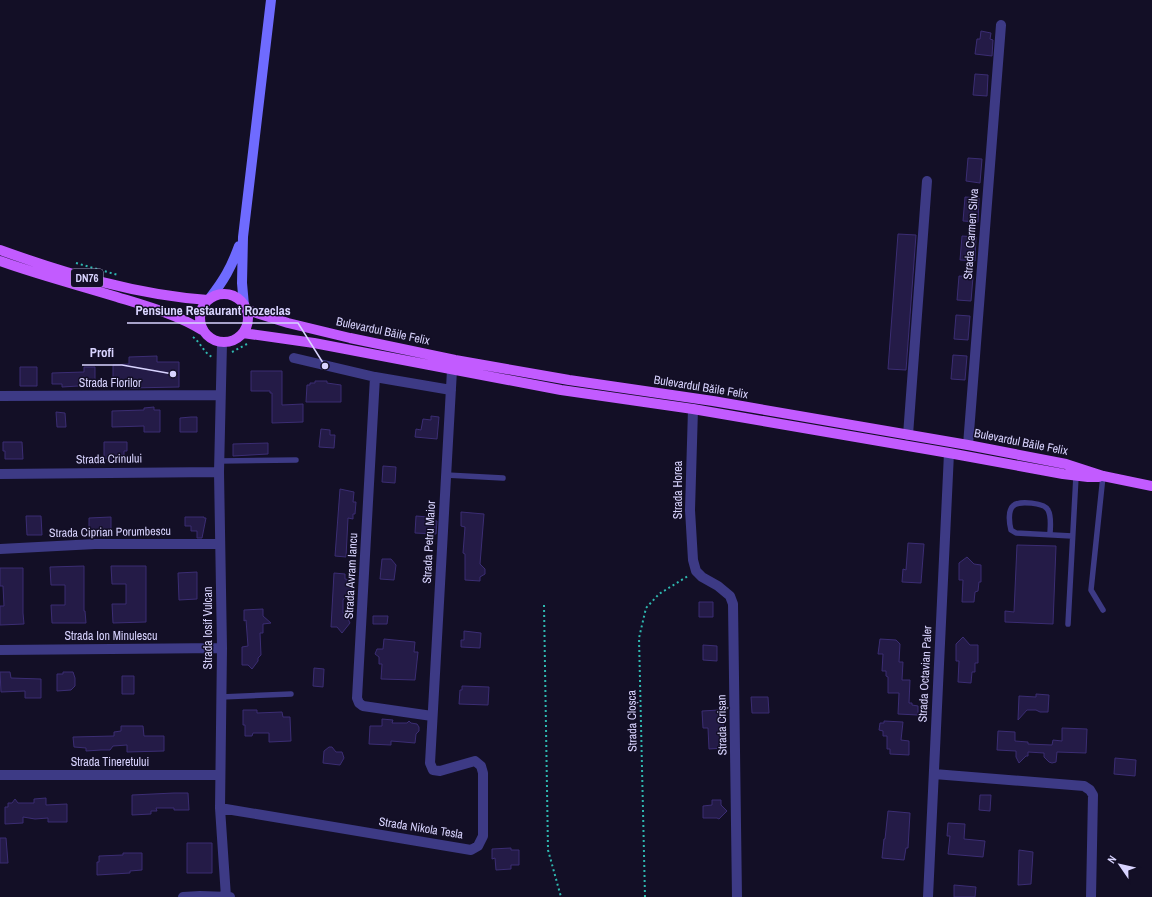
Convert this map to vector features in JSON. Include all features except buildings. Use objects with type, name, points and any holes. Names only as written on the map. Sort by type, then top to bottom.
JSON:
[{"type":"main road","points":[[242,237],[233,263],[224,281],[200,310],[200,324],[202,330],[210,339],[222,343],[234,341],[243,333],[248,322],[245,308],[242,268],[242,237],[271,0]]},
{"type":"main road","name":"DN76","points":[[0,250],[46,265],[131,289],[176,297],[209,299],[217,294],[228,294],[239,299],[245,308]]},
{"type":"main road","name":"DN76","points":[[0,261],[35,273],[158,309],[181,318],[202,330]]},
{"type":"main road","name":"Bulevardul Băile Felix","points":[[245,308],[288,323],[350,338],[455,360],[569,380],[713,401],[968,445],[1066,464],[1103,476],[1152,486]]},
{"type":"main road","name":"Bulevardul Băile Felix","points":[[243,333],[314,343],[561,390],[693,409],[1076,476],[1103,476]]},
{"type":"street","name":"Strada Carmen Silva","points":[[968,445],[1001,25]]},
{"type":"street","points":[[908,435],[927,181]]},
{"type":"street","name":"Strada Iosif Vulcan","points":[[222,343],[220,359],[219,460],[222,648],[220,808],[226,897]]},
{"type":"street","points":[[294,358],[375,377],[452,390]]},
{"type":"street","name":"Strada Petru Maior","points":[[432,716],[452,370]]},
{"type":"street","name":"Strada Avram Iancu","points":[[375,377],[357,698],[363,706],[432,716]]},
{"type":"street","name":"Strada Florilor","points":[[0,396],[220,395]]},
{"type":"street","name":"Strada Horea","points":[[693,409],[690,510],[693,560],[696,571]]},
{"type":"street","name":"Strada Octavian Paler","points":[[928,897],[949,453]]},
{"type":"street","name":"Strada Crinului","points":[[0,474],[219,472]]},
{"type":"street","name":"Strada Ciprian Porumbescu","points":[[0,549],[95,544],[220,544]]},
{"type":"street","name":"Strada Crișan","points":[[696,571],[702,577],[718,586],[730,596],[733,604],[737,897]]},
{"type":"street","name":"Strada Ion Minulescu","points":[[0,650],[222,648]]},
{"type":"street","name":"Strada Nikola Tesla","points":[[220,808],[471,850],[478,846],[483,836],[483,773],[481,766],[475,761],[440,771],[433,770],[430,764],[432,716]]},
{"type":"street","points":[[934,774],[1084,786],[1090,790],[1093,795],[1091,897]]},
{"type":"street","name":"Strada Tineretului","points":[[0,775],[220,775]]},
{"type":"street","points":[[183,897],[230,897]]},
{"type":"lane","points":[[219,460],[296,460]]},
{"type":"lane","points":[[446,475],[504,478]]},
{"type":"lane","points":[[1068,624],[1076,476]]},
{"type":"lane","points":[[1103,476],[1091,590],[1103,610]]},
{"type":"lane","points":[[1050,535],[1050,514],[1047,508],[1043,505],[1026,503],[1012,506],[1009,524],[1011,530],[1016,533],[1050,535],[1072,536]]},
{"type":"lane","points":[[221,697],[291,694]]},
{"type":"path","name":"Strada Cloșca","points":[[645,897],[639,638],[646,608],[659,594],[696,571]]},
{"type":"path","points":[[544,605],[548,850],[561,897]]},
{"type":"place","name":"Pensiune Restaurant Rozeclas","points":[[325,366]]},
{"type":"place","name":"Profi","points":[[173,374]]}]
